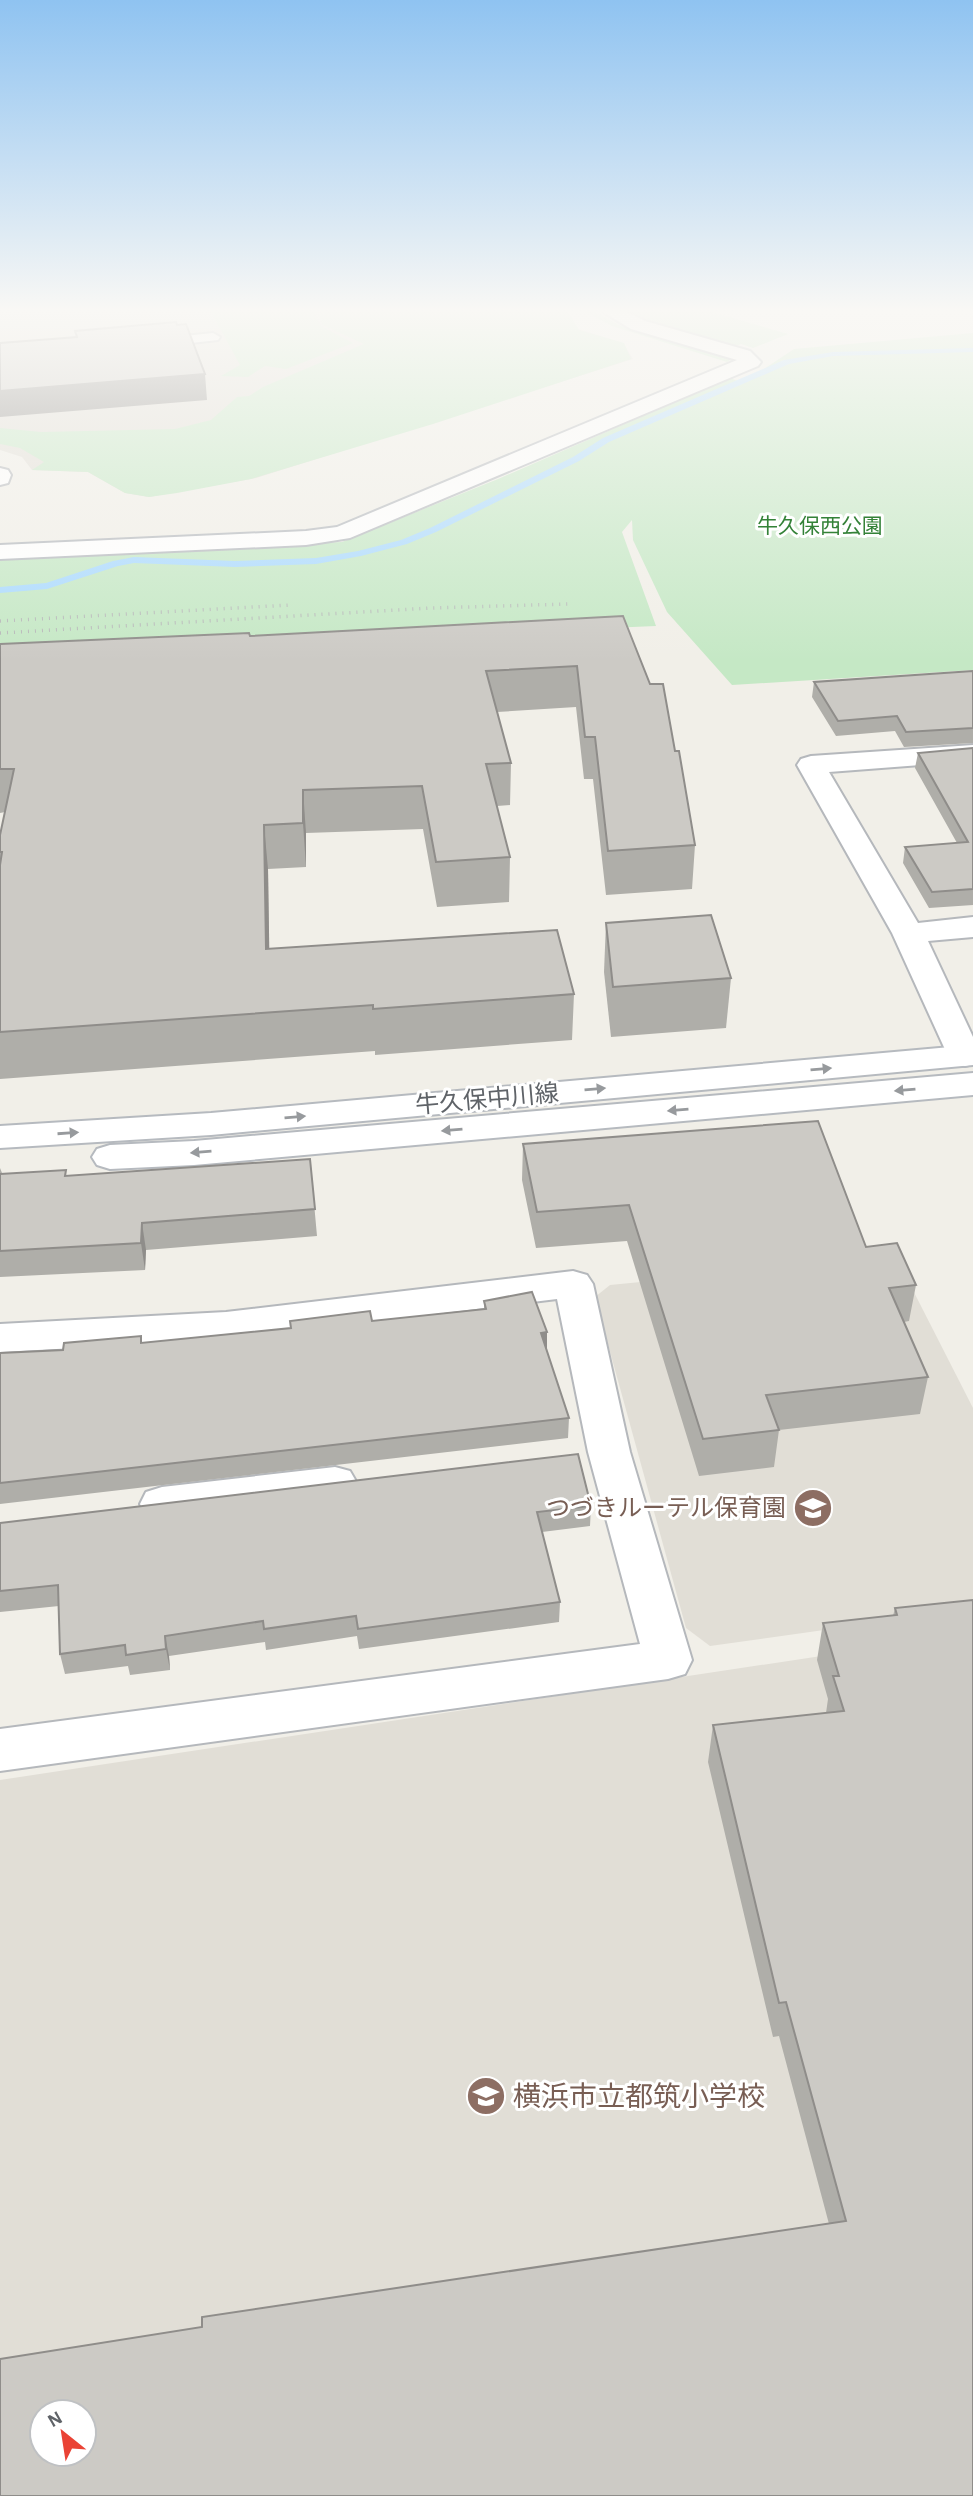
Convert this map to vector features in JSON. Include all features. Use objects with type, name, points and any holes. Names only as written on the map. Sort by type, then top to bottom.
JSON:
[{"type":"street","points":[[0,552],[306,538],[342,533],[592,428]]},
{"type":"street","points":[[970,1065],[908,933],[811,765],[973,752]]},
{"type":"street","points":[[908,933],[973,927]]},
{"type":"street","name":"牛久保中川線","points":[[0,1137],[211,1124],[970,1065]]},
{"type":"street","name":"牛久保中川線","points":[[0,1163],[194,1153],[970,1065]]},
{"type":"street","points":[[0,1338],[226,1326],[573,1284],[589,1454],[668,1660],[0,1750]]},
{"type":"street","points":[[120,1509],[376,1478]]},
{"type":"shaded area","points":[[0,428],[413,428],[256,478],[149,497],[125,493],[88,472],[32,470],[22,457],[0,450]]},
{"type":"shaded area","name":"つづきルーテル保育園","points":[[896,1257],[973,1408],[973,1609],[710,1646],[686,1628],[595,1297],[610,1285]]},
{"type":"shaded area","name":"横浜市立都筑小学校","points":[[973,1633],[973,2496],[0,2496],[0,1780]]},
{"type":"green space","points":[[0,428],[41,432],[418,428],[251,479],[149,497],[125,493],[88,472],[32,470],[44,462],[20,448],[0,444]]},
{"type":"green space","name":"牛久保西公園","points":[[614,428],[973,428],[973,670],[732,685],[667,612],[633,540],[632,520],[622,532],[656,626],[0,654],[0,557],[342,542]]},
{"type":"building","points":[[623,616],[650,684],[663,684],[675,751],[679,751],[695,845],[608,851],[595,737],[585,737],[577,666],[486,671],[511,763],[486,764],[510,857],[436,862],[422,786],[303,790],[303,823],[264,825],[266,949],[557,930],[574,994],[373,1009],[373,1005],[0,1032],[0,835],[14,769],[0,769],[0,644],[249,633],[250,636]]},
{"type":"building","points":[[973,671],[973,728],[906,732],[897,716],[838,721],[814,682]]},
{"type":"building","points":[[973,748],[973,889],[932,892],[905,847],[968,842],[918,753]]},
{"type":"building","points":[[711,915],[731,978],[613,987],[606,923]]},
{"type":"building","points":[[818,1121],[866,1247],[897,1243],[916,1285],[889,1288],[928,1377],[766,1395],[779,1430],[703,1439],[629,1205],[537,1212],[523,1144]]},
{"type":"building","points":[[310,1159],[315,1209],[142,1223],[141,1243],[0,1251],[0,1174],[66,1170],[65,1176]]},
{"type":"building","points":[[532,1292],[547,1332],[541,1333],[569,1418],[0,1483],[0,1353],[63,1350],[64,1343],[141,1336],[141,1343],[291,1328],[290,1321],[370,1311],[372,1321],[486,1309],[484,1301]]},
{"type":"building","points":[[578,1454],[591,1506],[537,1512],[560,1602],[358,1629],[356,1616],[264,1629],[263,1621],[165,1636],[166,1649],[126,1655],[125,1645],[60,1654],[58,1585],[0,1591],[0,1523]]},
{"type":"building","points":[[973,1600],[973,2496],[0,2496],[0,2359],[202,2327],[202,2317],[846,2221],[786,2002],[779,2003],[713,1725],[844,1711],[833,1676],[839,1676],[823,1623],[897,1615],[895,1608]]},
{"type":"waterway","points":[[0,590],[47,586],[116,563],[134,560],[235,564],[316,561],[358,554],[404,542],[433,530],[633,428]]},
{"type":"railway","points":[[0,633],[431,608],[568,604]]},
{"type":"railway","points":[[0,621],[290,605]]},
{"type":"place","name":"つづきルーテル保育園","points":[[813,1508]]},
{"type":"place","name":"横浜市立都筑小学校","points":[[486,2096]]}]
